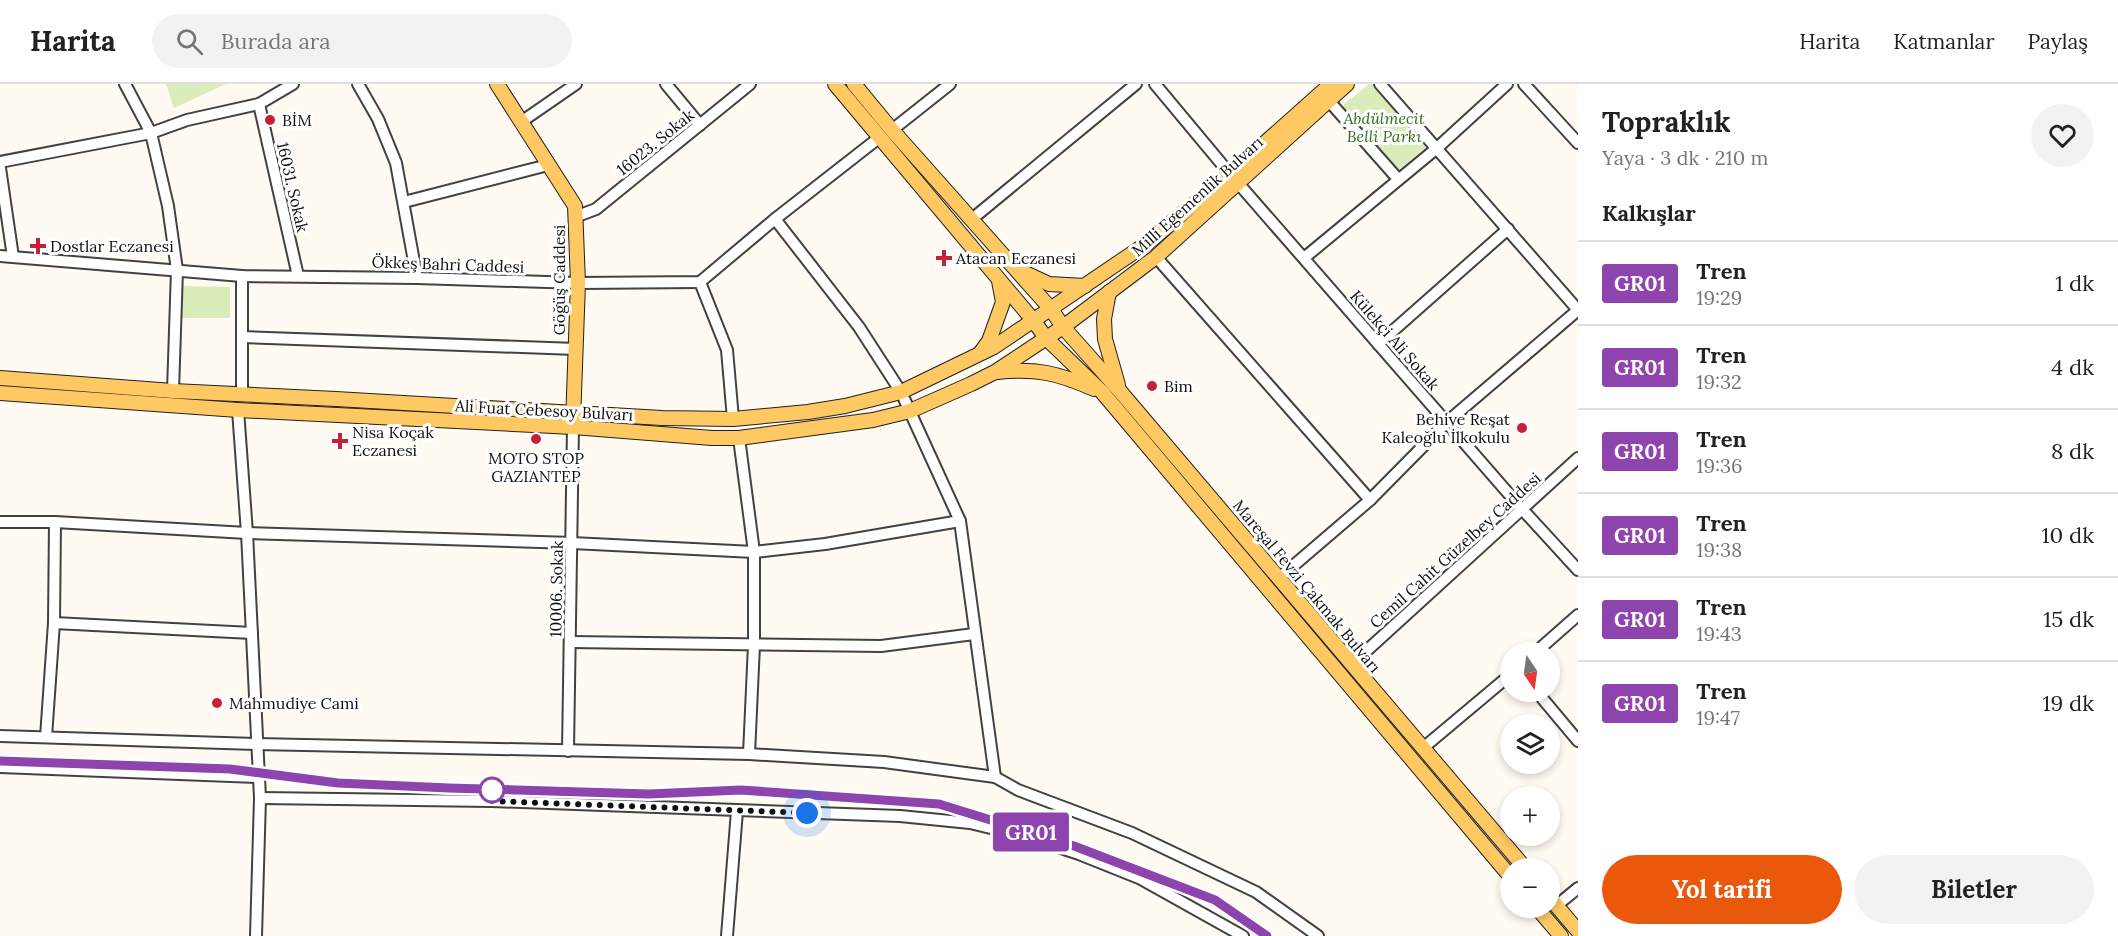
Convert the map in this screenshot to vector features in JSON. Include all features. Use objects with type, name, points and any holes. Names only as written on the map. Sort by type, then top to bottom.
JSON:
[{"type":"main road","name":"Göğüş Caddesi","points":[[497,84],[575,206],[578,283],[573,420]]},
{"type":"main road","points":[[835,84],[886,134]]},
{"type":"main road","points":[[854,84],[886,134],[1046,338],[1102,392],[1500,864]]},
{"type":"main road","name":"Milli Egemenlik Bulvarı","points":[[1063,327],[1156,257],[1330,84]]},
{"type":"main road","name":"Milli Egemenlik Bulvarı","points":[[573,420],[733,419],[808,412],[845,406],[901,392],[979,355],[1146,244],[1234,179],[1347,84]]},
{"type":"main road","name":"Mareşal Fevzi Çakmak Bulvarı","points":[[886,134],[972,219],[1051,309],[1063,327],[1516,858]]},
{"type":"main road","points":[[1014,268],[1049,284],[1085,286]]},
{"type":"main road","points":[[979,355],[989,340],[1003,302],[999,279]]},
{"type":"main road","points":[[1109,292],[1104,319],[1105,339],[1119,390]]},
{"type":"main road","name":"Ali Fuat Cebesoy Bulvarı","points":[[0,393],[238,410],[573,420],[712,438],[739,438],[873,420],[910,411],[995,372],[1063,327]]},
{"type":"main road","points":[[995,372],[1024,370],[1062,375],[1102,392]]},
{"type":"main road","points":[[0,378],[573,420]]},
{"type":"main road","points":[[1560,910],[1578,932]]},
{"type":"main road","points":[[1546,918],[1561,936]]},
{"type":"street","points":[[125,84],[151,133],[168,206],[177,270],[173,392]]},
{"type":"street","points":[[0,162],[151,133],[187,120],[259,104],[293,84]]},
{"type":"street","points":[[358,84],[378,119],[396,163],[417,278]]},
{"type":"street","points":[[520,122],[576,84]]},
{"type":"street","points":[[666,84],[700,125]]},
{"type":"street","name":"16023. Sokak","points":[[575,217],[596,209],[750,84]]},
{"type":"street","points":[[733,419],[726,350],[700,282],[775,219],[950,84]]},
{"type":"street","points":[[972,219],[1136,84]]},
{"type":"street","name":"Külekçi Ali Sokak","points":[[1155,84],[1234,179],[1578,570]]},
{"type":"street","points":[[1279,578],[1370,500],[1447,422],[1578,310],[1380,84]]},
{"type":"street","points":[[1304,258],[1437,148],[1507,84]]},
{"type":"street","points":[[1524,84],[1578,143]]},
{"type":"street","points":[[1329,101],[1398,179]]},
{"type":"street","name":"16031. Sokak","points":[[259,104],[298,276]]},
{"type":"street","points":[[404,202],[548,165]]},
{"type":"street","points":[[0,168],[13,257]]},
{"type":"street","points":[[775,219],[859,327],[901,392],[960,521],[995,777]]},
{"type":"street","points":[[1378,344],[1508,229]]},
{"type":"street","name":"Ökkeş Bahri Caddesi","points":[[0,256],[242,276],[578,283],[700,282]]},
{"type":"street","points":[[1156,257],[1370,500]]},
{"type":"street","points":[[242,276],[242,395]]},
{"type":"street","points":[[242,337],[576,349]]},
{"type":"street","points":[[238,410],[247,533],[260,798],[256,936]]},
{"type":"street","name":"10006. Sokak","points":[[568,751],[573,420]]},
{"type":"street","points":[[739,438],[754,552],[754,645],[749,754]]},
{"type":"street","name":"Cemil Cahit Güzelbey Caddesi","points":[[1352,664],[1578,458]]},
{"type":"street","points":[[0,522],[55,522],[247,533],[572,543],[754,552],[825,544],[960,521]]},
{"type":"street","points":[[46,737],[54,623],[55,522]]},
{"type":"street","points":[[1547,642],[1578,615]]},
{"type":"street","points":[[54,623],[252,633]]},
{"type":"street","points":[[570,642],[881,646],[974,634]]},
{"type":"street","points":[[1423,748],[1500,683]]},
{"type":"street","points":[[1545,702],[1578,741]]},
{"type":"street","points":[[0,736],[256,744],[749,754],[884,762],[995,777],[1018,790],[1132,833],[1256,892],[1318,936]]},
{"type":"street","points":[[0,767],[258,777]]},
{"type":"street","points":[[260,798],[492,801],[900,816],[970,823],[1028,837],[1079,854],[1138,878],[1243,936]]},
{"type":"street","points":[[727,936],[737,811]]},
{"type":"street","points":[[1560,898],[1578,888]]},
{"type":"green space","points":[[166,84],[226,84],[174,108]]},
{"type":"green space","name":"Abdülmecit Belli Parkı","points":[[1372,84],[1426,147],[1397,171],[1342,106]]},
{"type":"green space","points":[[182,286],[230,287],[230,318],[182,318]]},
{"type":"train","name":"GR01","points":[[0,761],[230,769],[338,783],[649,794],[741,790],[939,804],[1074,846],[1215,900],[1267,936]]},
{"type":"place","name":"BİM","points":[[270,120]]},
{"type":"place","name":"Dostlar Eczanesi","points":[[38,246]]},
{"type":"place","name":"Atacan Eczanesi","points":[[944,258]]},
{"type":"place","name":"Bim","points":[[1152,386]]},
{"type":"place","name":"Behiye Reşat Kaleoğlu İlkokulu","points":[[1522,428]]},
{"type":"place","name":"MOTO STOP GAZIANTEP","points":[[536,439]]},
{"type":"place","name":"Nisa Koçak Eczanesi","points":[[340,441]]},
{"type":"place","name":"Mahmudiye Cami","points":[[217,703]]},
{"type":"route","points":[[492,790],[492,801],[807,813]]}]
